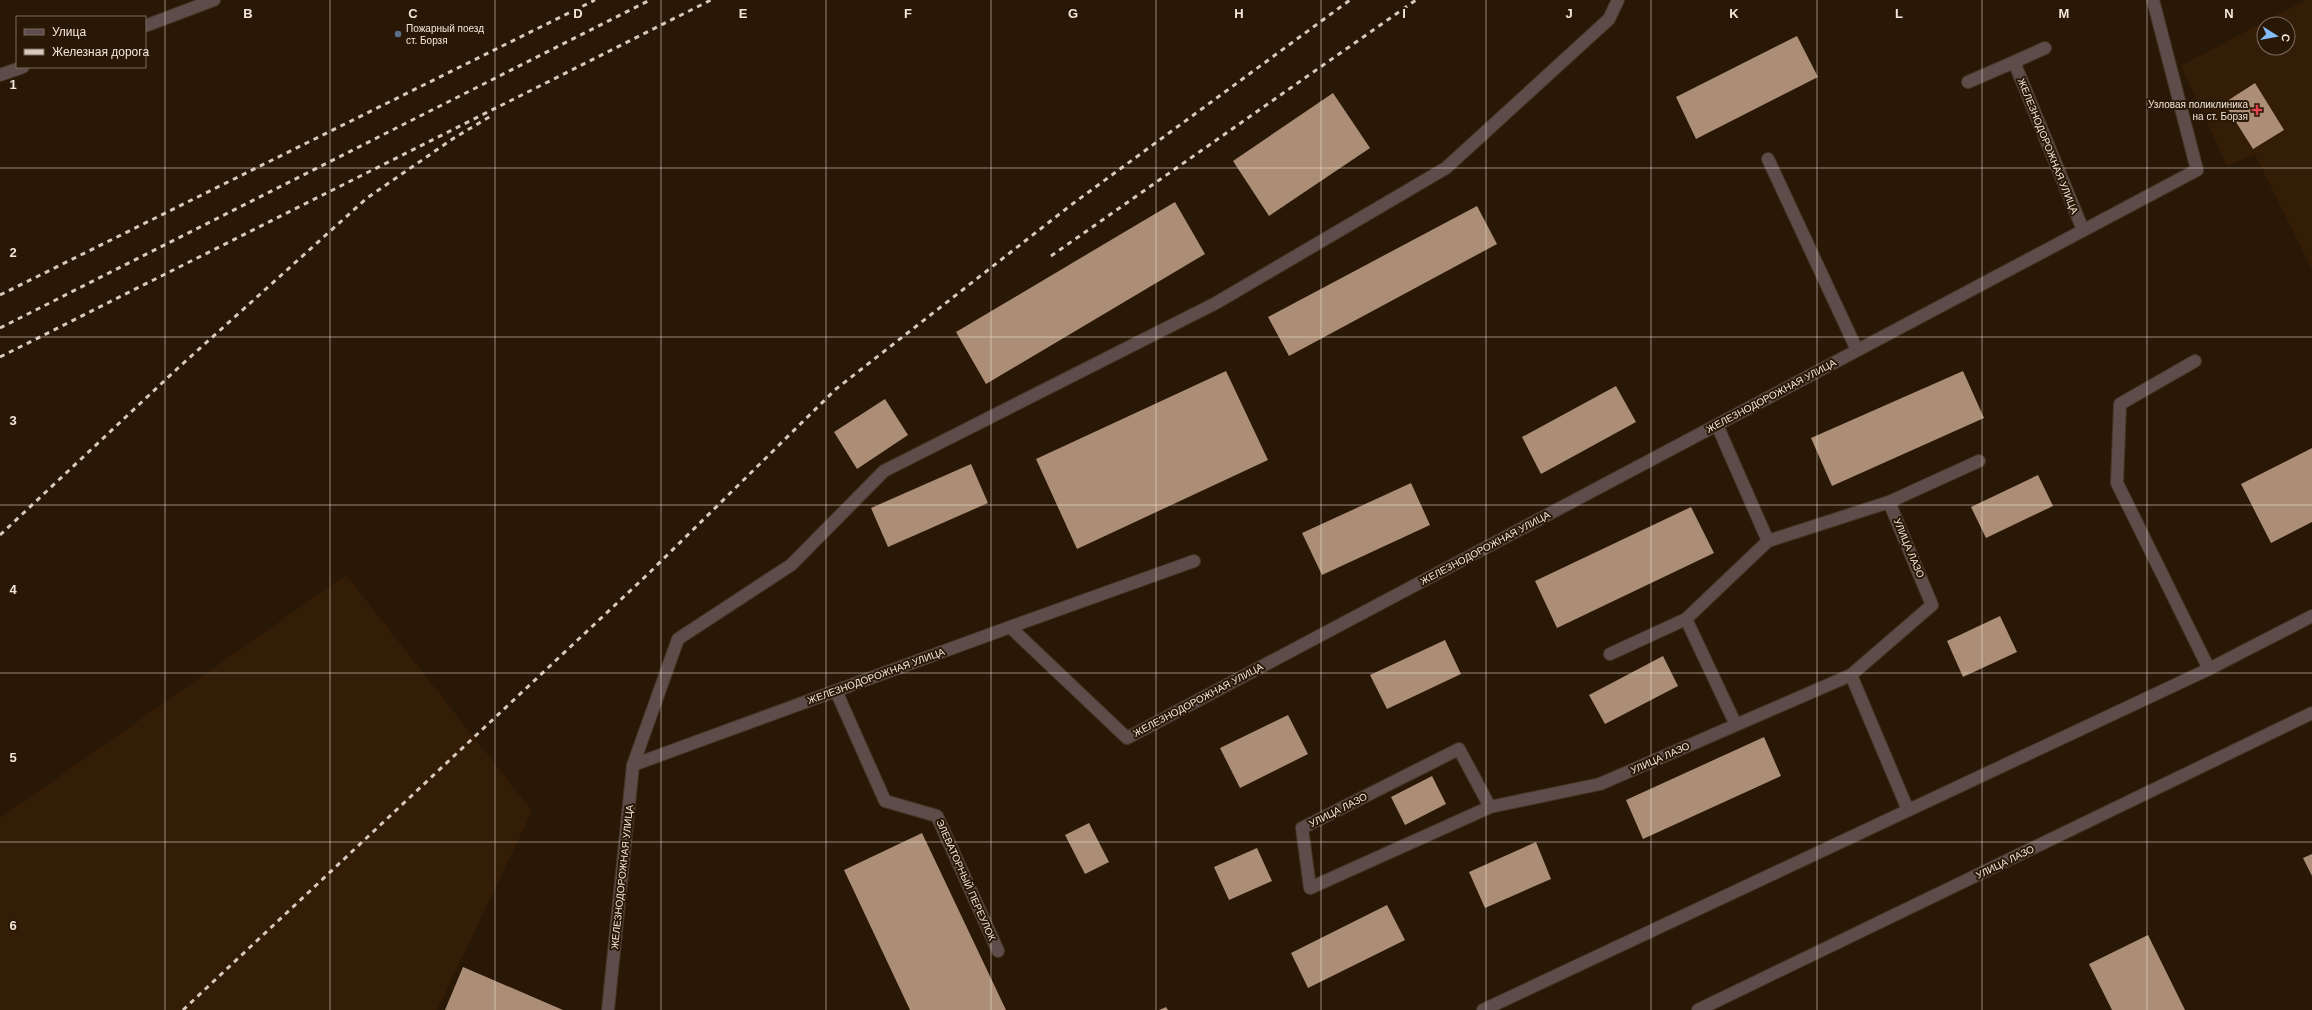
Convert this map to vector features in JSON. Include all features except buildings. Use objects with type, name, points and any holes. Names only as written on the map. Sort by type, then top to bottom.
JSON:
[{"type":"street","points":[[146,26],[214,0]]},
{"type":"street","points":[[633,765],[678,639],[791,566],[884,471],[1216,303],[1446,168],[1609,19],[1618,0]]},
{"type":"street","name":"ЖЕЛЕЗНОДОРОЖНАЯ УЛИЦА","points":[[608,1010],[633,765],[1010,627],[1126,738],[2197,170],[2153,0]]},
{"type":"street","points":[[1968,82],[2045,48]]},
{"type":"street","name":"ЖЕЛЕЗНОДОРОЖНАЯ УЛИЦА","points":[[2014,62],[2083,230]]},
{"type":"street","points":[[0,75],[20,68]]},
{"type":"street","points":[[1768,160],[1857,350]]},
{"type":"street","points":[[2195,361],[2120,404],[2117,483],[2209,669]]},
{"type":"street","points":[[1717,424],[1768,541]]},
{"type":"street","points":[[1610,654],[1686,618],[1768,541],[1889,502],[1978,461]]},
{"type":"street","name":"УЛИЦА ЛАЗО","points":[[1490,806],[1459,749],[1302,828],[1310,888],[1490,806],[1600,784],[1851,675],[1932,604],[1889,502]]},
{"type":"street","points":[[1010,627],[1194,561]]},
{"type":"street","points":[[1483,1010],[2209,669],[2312,616]]},
{"type":"street","points":[[1686,618],[1736,725]]},
{"type":"street","points":[[1851,675],[1908,810]]},
{"type":"street","name":"ЭЛЕВАТОРНЫЙ ПЕРЕУЛОК","points":[[836,691],[885,801],[937,816],[998,951]]},
{"type":"street","name":"УЛИЦА ЛАЗО","points":[[1698,1010],[2312,714]]},
{"type":"shaded area","name":"Узловая поликлиника на ст. Борзя","points":[[2305,0],[2312,0],[2312,270],[2255,154],[2227,166],[2181,66],[2256,26],[2256,56],[2296,56],[2296,16],[2275,16]]},
{"type":"shaded area","points":[[346,575],[532,811],[437,1010],[0,1010],[0,818]]},
{"type":"railway","points":[[0,295],[595,0]]},
{"type":"railway","points":[[0,328],[650,0]]},
{"type":"railway","points":[[0,357],[711,0]]},
{"type":"railway","points":[[183,1010],[647,575],[836,389],[1071,205],[1350,0]]},
{"type":"railway","points":[[1051,256],[1416,0]]},
{"type":"railway","points":[[0,535],[178,368],[367,198],[454,138],[491,116]]},
{"type":"place","name":"Пожарный поезд ст. Борзя","points":[[398,34]]},
{"type":"place","name":"Узловая поликлиника на ст. Борзя","points":[[2257,110]]}]
